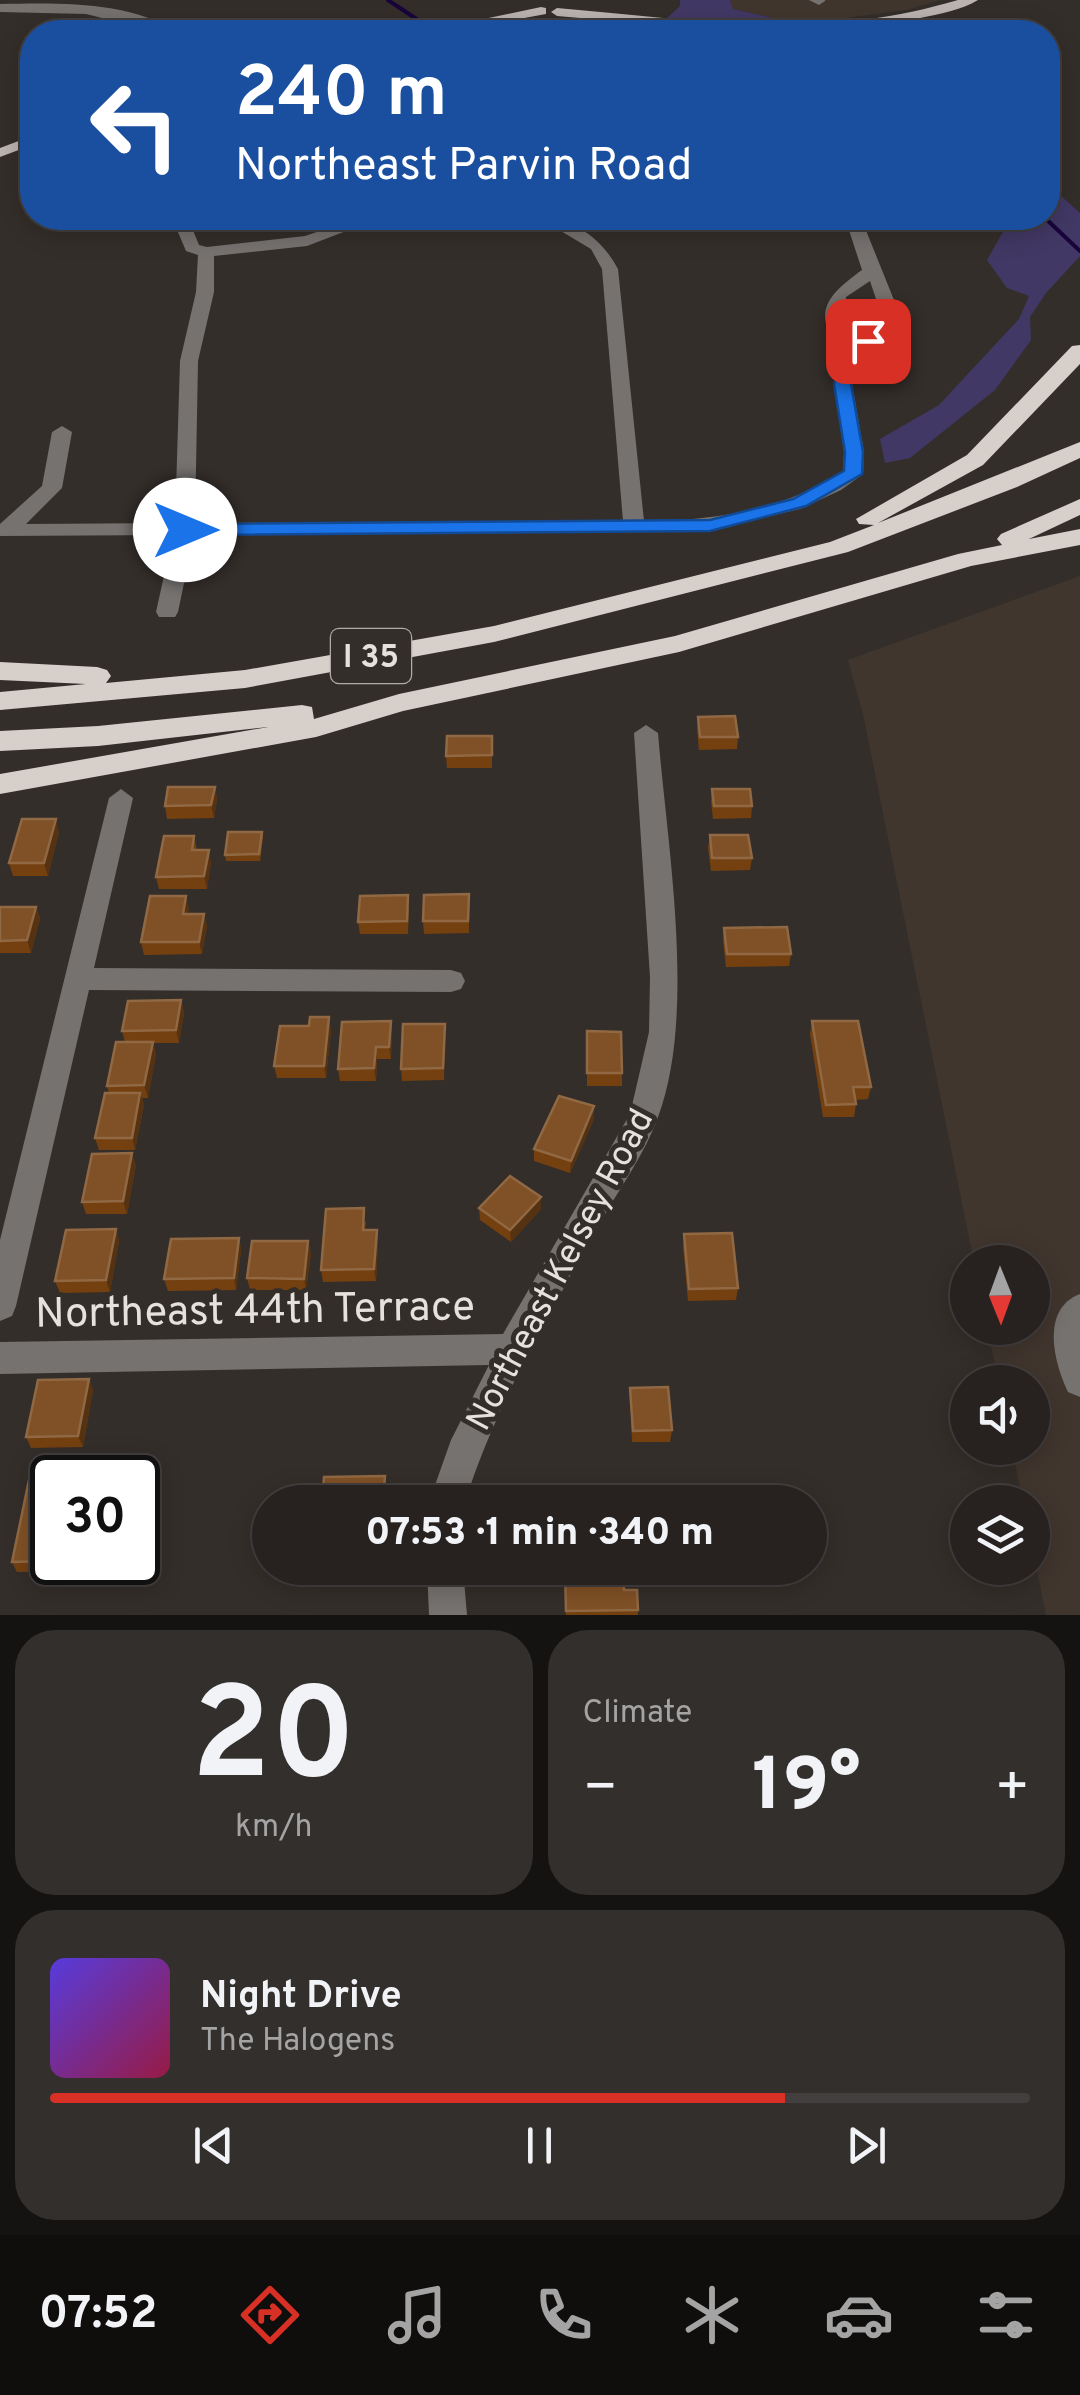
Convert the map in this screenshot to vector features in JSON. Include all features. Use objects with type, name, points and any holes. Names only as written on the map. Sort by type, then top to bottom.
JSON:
[{"type":"highway","points":[[736,573],[879,514],[975,460],[1080,351]]},
{"type":"highway","name":"I 35","points":[[0,701],[245,678],[494,634],[839,547],[1009,482],[1080,448]]},
{"type":"highway","name":"I 35","points":[[0,741],[98,736],[399,703],[679,644],[966,559],[1080,506]]},
{"type":"highway","points":[[966,559],[1080,538]]},
{"type":"highway","points":[[0,672],[245,678]]},
{"type":"highway","points":[[0,784],[226,747],[316,728],[399,703]]},
{"type":"main road","points":[[902,20],[972,0]]},
{"type":"main road","points":[[482,20],[521,1],[541,11]]},
{"type":"main road","points":[[557,12],[575,8],[583,1],[620,17]]},
{"type":"main road","points":[[482,20],[541,11],[650,20]]},
{"type":"street","points":[[0,8],[94,9],[142,20]]},
{"type":"street","points":[[185,230],[192,248],[206,252],[307,241],[338,230]]},
{"type":"street","points":[[569,230],[598,246],[610,268],[634,528]]},
{"type":"street","points":[[4,530],[710,526],[800,502],[852,474],[854,452],[842,384],[851,350],[868,341],[888,305],[871,272],[857,230]]},
{"type":"street","points":[[167,612],[185,530],[189,361],[205,292],[206,252]]},
{"type":"street","points":[[851,350],[838,338],[832,317],[838,295],[871,272]]},
{"type":"street","points":[[4,530],[52,488],[62,432]]},
{"type":"street","name":"Northeast Kelsey Road","points":[[452,1485],[462,1452],[512,1349],[644,1116],[656,1073],[663,1032],[664,977],[646,733]]},
{"type":"street","points":[[0,1306],[121,798]]},
{"type":"street","points":[[78,979],[451,981]]},
{"type":"street","points":[[1080,1309],[1072,1319],[1071,1364],[1080,1381]]},
{"type":"street","name":"Northeast 44th Terrace","points":[[0,1358],[512,1349]]},
{"type":"street","points":[[446,1585],[448,1615]]},
{"type":"shaded area","points":[[680,0],[730,0],[733,9],[782,20],[667,18],[680,6]]},
{"type":"shaded area","points":[[730,0],[940,0],[906,10],[830,20],[782,20],[733,9]]},
{"type":"shaded area","points":[[1060,195],[1080,213],[1080,256],[1030,317],[1031,340],[995,390],[910,458],[885,463],[880,439],[939,405],[1019,319],[1029,296],[1007,288],[987,260],[1004,230],[1060,230]]},
{"type":"shaded area","points":[[1080,576],[1080,1615],[1046,1615],[1040,1585],[1050,1585],[1050,1485],[1020,1485],[1015,1465],[1050,1465],[1050,1365],[995,1365],[991,1345],[1050,1345],[1050,1245],[971,1245],[863,714],[848,660]]},
{"type":"building","points":[[735,716],[738,737],[700,737],[698,717]]},
{"type":"building","points":[[447,736],[492,736],[492,755],[446,756]]},
{"type":"building","points":[[168,787],[215,787],[211,805],[165,806]]},
{"type":"building","points":[[712,789],[750,789],[752,806],[714,806]]},
{"type":"building","points":[[22,819],[56,819],[44,863],[9,863]]},
{"type":"building","points":[[228,832],[262,832],[259,854],[225,855]]},
{"type":"building","points":[[710,835],[748,835],[752,858],[712,858]]},
{"type":"building","points":[[164,836],[194,836],[192,850],[209,850],[204,876],[156,877]]},
{"type":"building","points":[[469,894],[468,921],[423,921],[424,895]]},
{"type":"building","points":[[408,895],[407,921],[358,922],[360,896]]},
{"type":"building","points":[[150,896],[186,896],[183,914],[204,914],[199,942],[141,942]]},
{"type":"building","points":[[0,907],[36,907],[27,940],[0,941]]},
{"type":"building","points":[[787,927],[791,954],[727,954],[724,928]]},
{"type":"building","points":[[181,1000],[176,1030],[122,1031],[128,1001]]},
{"type":"building","points":[[310,1017],[329,1017],[324,1066],[274,1066],[280,1026],[309,1026]]},
{"type":"building","points":[[391,1021],[389,1047],[376,1047],[374,1068],[338,1069],[342,1022]]},
{"type":"building","points":[[812,1021],[858,1021],[871,1087],[853,1087],[856,1104],[826,1105]]},
{"type":"building","points":[[403,1024],[445,1024],[443,1068],[401,1069]]},
{"type":"building","points":[[587,1031],[621,1032],[622,1073],[587,1073]]},
{"type":"building","points":[[116,1042],[153,1042],[144,1085],[107,1086]]},
{"type":"building","points":[[105,1093],[140,1093],[132,1138],[95,1138]]},
{"type":"building","points":[[559,1096],[594,1106],[571,1161],[534,1149]]},
{"type":"building","points":[[132,1153],[123,1201],[82,1202],[92,1154]]},
{"type":"building","points":[[510,1176],[541,1197],[510,1230],[479,1208]]},
{"type":"building","points":[[364,1208],[363,1230],[377,1230],[374,1269],[321,1270],[326,1209]]},
{"type":"building","points":[[116,1229],[106,1280],[55,1281],[66,1230]]},
{"type":"building","points":[[732,1233],[738,1288],[689,1289],[684,1234]]},
{"type":"building","points":[[239,1238],[234,1278],[164,1279],[171,1239]]},
{"type":"building","points":[[252,1241],[308,1241],[304,1279],[247,1278]]},
{"type":"building","points":[[89,1379],[78,1436],[26,1437],[38,1380]]},
{"type":"building","points":[[668,1387],[672,1430],[633,1431],[630,1388]]},
{"type":"building","points":[[385,1476],[384,1485],[323,1485],[324,1477]]},
{"type":"building","points":[[29,1480],[30,1562],[12,1562]]},
{"type":"building","points":[[565,1585],[624,1585],[624,1590],[637,1590],[638,1610],[566,1611]]},
{"type":"waterway","points":[[388,0],[418,20]]},
{"type":"waterway","points":[[1058,230],[1080,251]]},
{"type":"route","points":[[185,530],[710,526],[766,513],[800,502],[852,474],[854,452],[842,384],[851,350],[868,341]]}]
